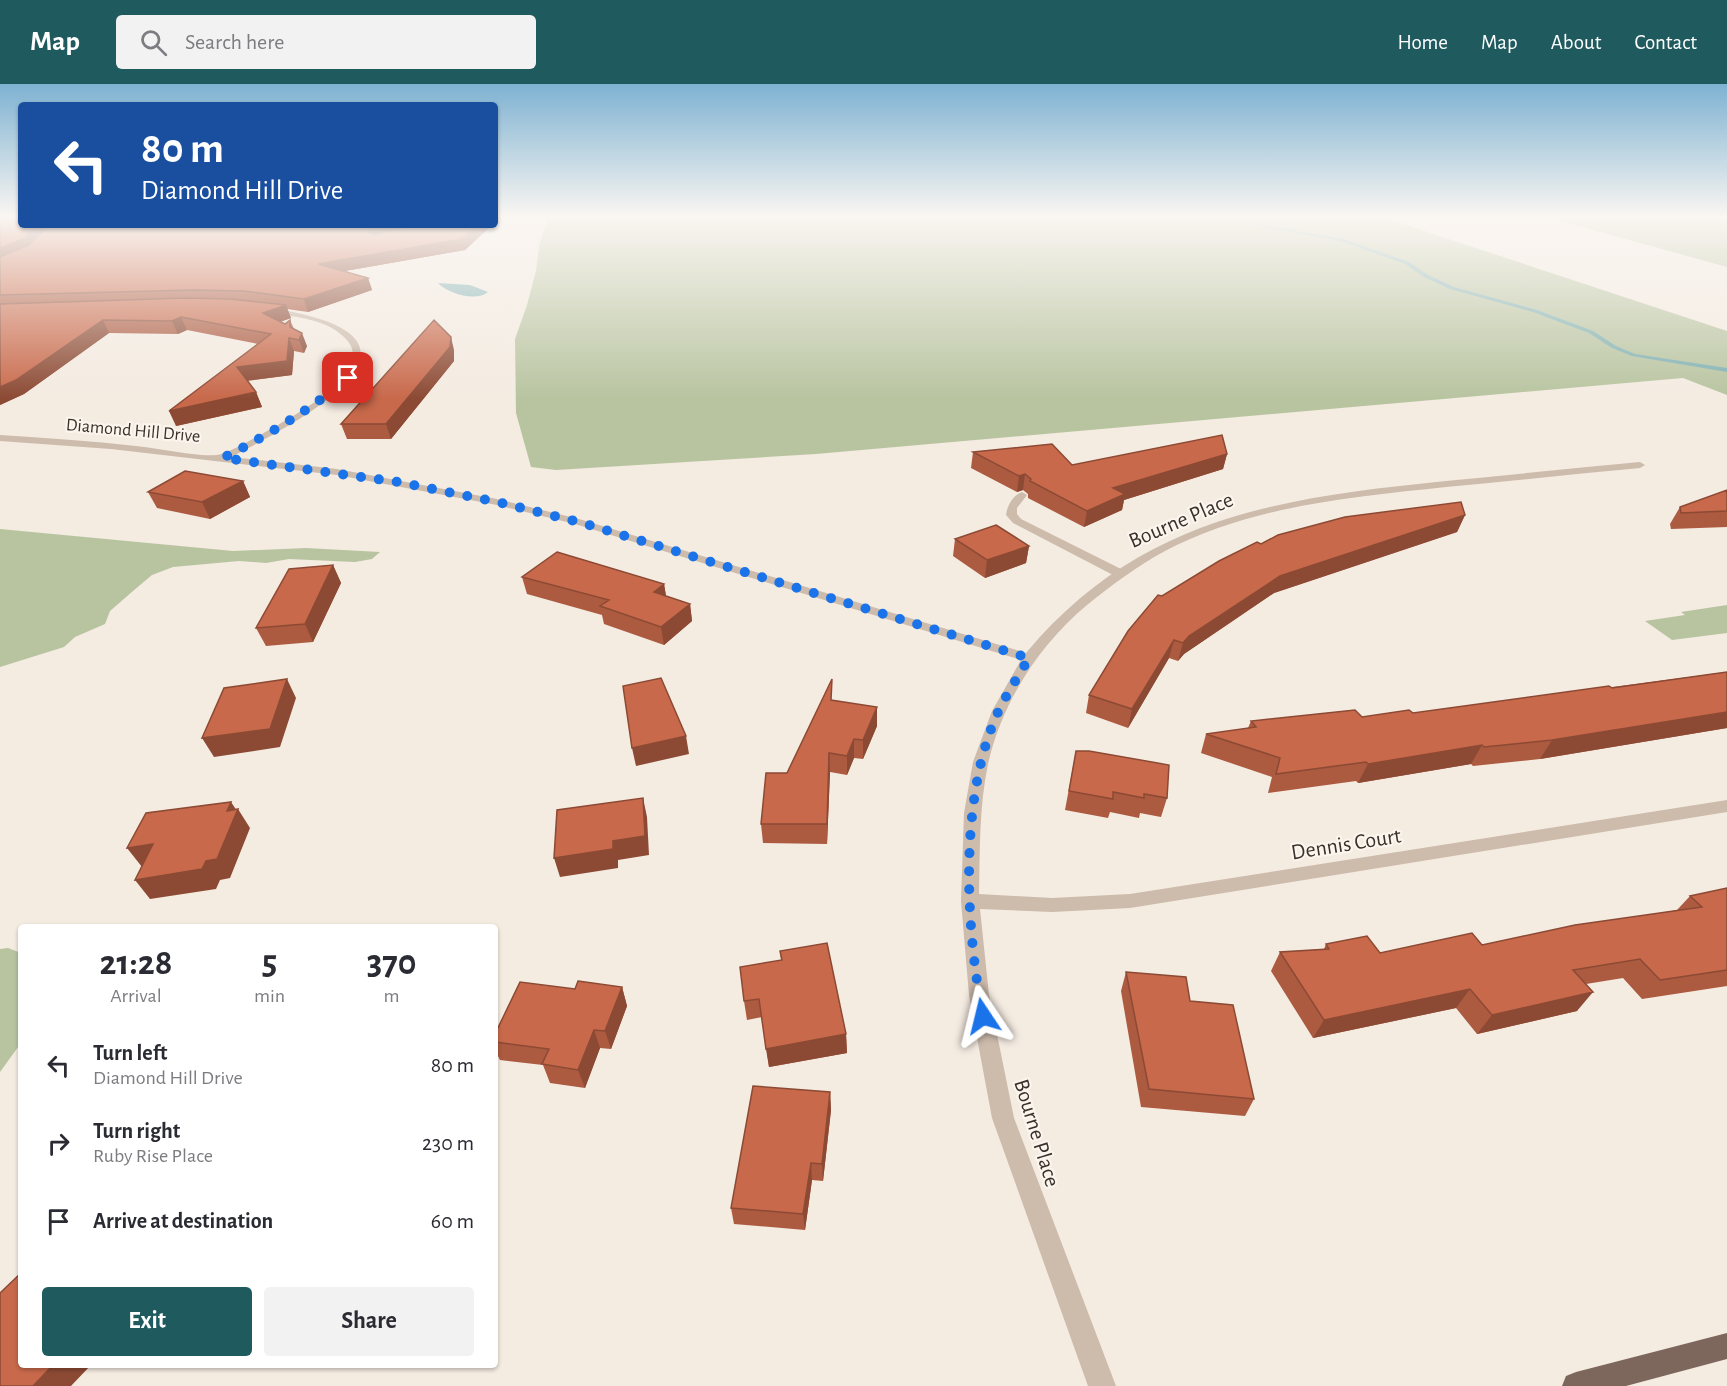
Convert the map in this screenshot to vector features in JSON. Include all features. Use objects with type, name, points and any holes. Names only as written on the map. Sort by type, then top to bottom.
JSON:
[{"type":"main road","points":[[1576,1386],[1727,1346]]},
{"type":"street","points":[[223,458],[291,421],[348,378],[354,368],[357,356],[355,345],[340,329],[309,316],[261,308]]},
{"type":"street","name":"Diamond Hill Drive","points":[[0,438],[223,458],[398,482],[497,502],[579,522],[1029,658]]},
{"type":"street","name":"Bourne Place","points":[[1102,1386],[1004,1118],[979,995],[970,902],[972,813],[981,762],[999,711],[1029,658],[1058,622],[1119,573],[1162,548],[1206,529],[1270,509],[1388,490],[1640,465]]},
{"type":"street","points":[[1022,495],[1012,508],[1011,515],[1017,521],[1119,573]]},
{"type":"street","name":"Dennis Court","points":[[970,902],[1052,905],[1130,901],[1727,806]]},
{"type":"green space","points":[[534,278],[1566,278],[1727,331],[1727,395],[1683,378],[816,454],[556,470],[531,467],[516,413],[515,339]]},
{"type":"green space","points":[[0,529],[233,551],[306,548],[380,552],[372,559],[355,562],[289,559],[266,563],[239,561],[173,567],[152,575],[110,611],[105,624],[75,637],[64,647],[0,667]]},
{"type":"green space","points":[[1727,605],[1727,633],[1672,640],[1645,621],[1685,615],[1681,612]]},
{"type":"green space","points":[[8,948],[18,952],[18,1047],[0,1072],[0,949]]},
{"type":"water","points":[[438,283],[470,285],[488,292],[477,296],[463,295],[448,290]]},
{"type":"building","points":[[0,278],[368,278],[304,299],[244,291],[193,290],[0,295]]},
{"type":"building","points":[[186,298],[230,299],[286,305],[263,313],[285,324],[290,320],[290,327],[302,333],[299,340],[289,338],[287,361],[237,367],[256,392],[169,411],[271,334],[181,317],[172,321],[103,320],[16,380],[0,387],[0,304]]},
{"type":"building","points":[[434,320],[451,337],[450,347],[386,424],[341,424]]},
{"type":"building","points":[[1222,435],[1227,454],[1113,488],[1125,494],[1087,511],[1030,481],[1031,479],[1025,474],[1019,476],[973,452],[1052,444],[1072,465]]},
{"type":"building","points":[[185,471],[243,481],[202,502],[148,492]]},
{"type":"building","points":[[1727,490],[1727,511],[1681,513],[1680,507]]},
{"type":"building","points":[[1461,502],[1465,515],[1280,576],[1189,636],[1183,643],[1174,640],[1132,709],[1089,695],[1128,631],[1158,595],[1162,596],[1219,561],[1257,542],[1261,544],[1278,535],[1345,517]]},
{"type":"building","points":[[996,525],[1029,546],[987,560],[955,539]]},
{"type":"building","points":[[557,552],[664,584],[654,592],[690,604],[661,627],[600,606],[609,600],[522,577]]},
{"type":"building","points":[[333,565],[305,624],[256,628],[289,569]]},
{"type":"building","points":[[1727,672],[1727,712],[1552,740],[1484,747],[1482,745],[1368,764],[1366,762],[1276,774],[1280,758],[1206,734],[1256,727],[1251,721],[1355,710],[1362,717],[1409,710],[1413,713]]},
{"type":"building","points":[[661,678],[686,736],[632,748],[623,686]]},
{"type":"building","points":[[287,679],[270,729],[202,738],[224,688]]},
{"type":"building","points":[[832,679],[831,700],[877,707],[863,740],[854,739],[847,756],[829,753],[827,824],[761,824],[766,773],[787,773]]},
{"type":"building","points":[[1076,751],[1089,751],[1169,765],[1167,798],[1144,794],[1144,798],[1113,792],[1113,799],[1069,791]]},
{"type":"building","points":[[643,798],[645,836],[613,841],[613,849],[554,858],[557,810]]},
{"type":"building","points":[[231,802],[227,811],[238,809],[217,859],[206,861],[202,869],[135,880],[153,844],[127,848],[146,813]]},
{"type":"building","points":[[1727,888],[1727,970],[1660,980],[1640,959],[1573,970],[1593,992],[1492,1015],[1470,989],[1324,1020],[1280,952],[1329,949],[1326,944],[1367,936],[1380,953],[1472,933],[1482,945],[1575,925],[1702,907],[1690,896]]},
{"type":"building","points":[[827,943],[846,1034],[766,1049],[759,999],[744,1001],[740,967],[782,960],[780,951]]},
{"type":"building","points":[[1126,972],[1186,977],[1190,1001],[1233,1005],[1254,1099],[1149,1089]]},
{"type":"building","points":[[578,981],[622,987],[605,1031],[594,1030],[578,1070],[542,1064],[549,1049],[498,1042],[498,1028],[520,982],[575,989]]},
{"type":"building","points":[[753,1086],[830,1092],[822,1164],[811,1163],[803,1214],[731,1208]]},
{"type":"building","points":[[18,1276],[18,1368],[50,1368],[33,1386],[0,1386],[0,1293]]},
{"type":"waterway","points":[[1430,278],[1452,288],[1535,311],[1591,332],[1614,347],[1634,355],[1727,370]]},
{"type":"route","points":[[348,378],[291,421],[223,458],[398,482],[497,502],[579,522],[1029,658],[999,711],[981,762],[972,813],[970,902],[983,1016]]}]
